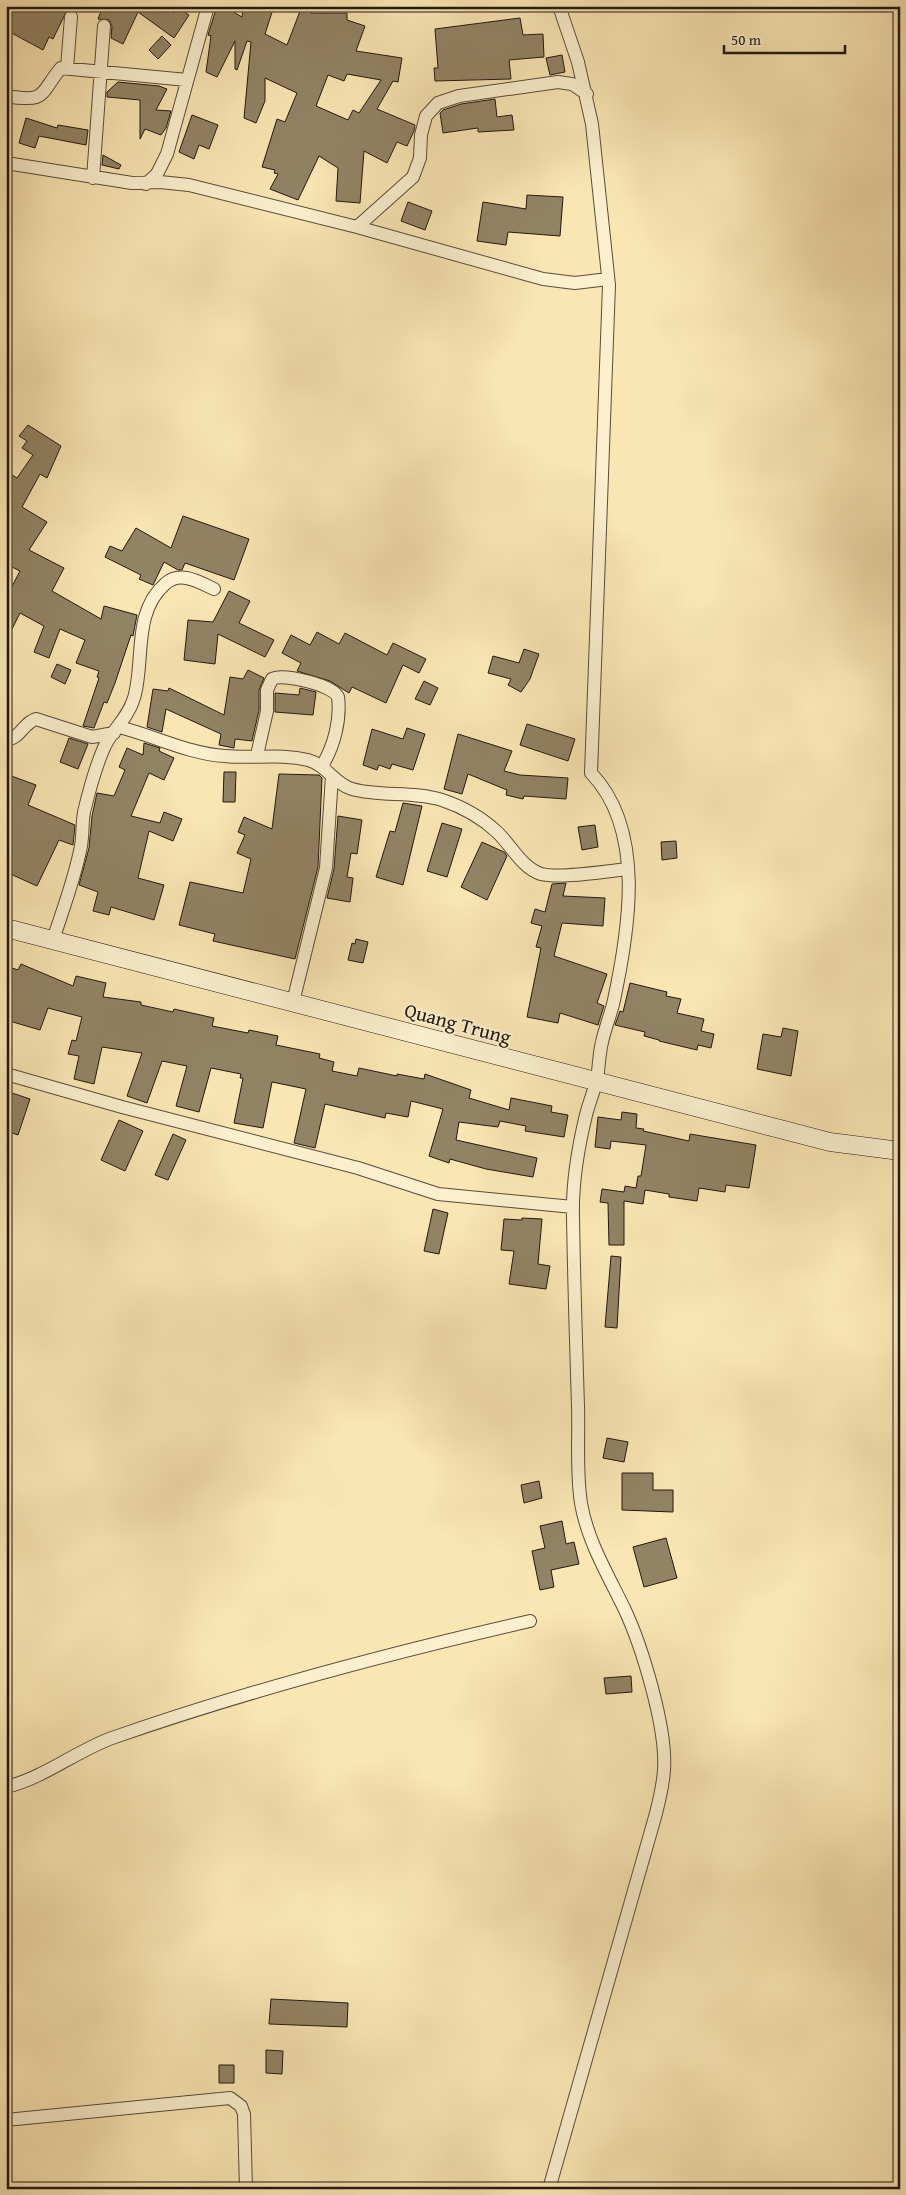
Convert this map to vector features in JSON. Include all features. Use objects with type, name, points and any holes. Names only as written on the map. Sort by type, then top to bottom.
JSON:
[{"type":"main road","name":"Quang Trung","points":[[6,928],[830,1142],[900,1151]]},
{"type":"street","points":[[146,184],[156,174],[167,154],[208,6]]},
{"type":"street","points":[[549,2189],[655,1818],[664,1768],[664,1747],[646,1668],[632,1626],[596,1549],[582,1507],[577,1465],[573,1206],[581,1138],[596,1081],[602,1042],[614,1002],[626,931],[628,869],[617,812],[606,789],[591,773],[608,279],[595,150],[586,94],[573,43],[559,6]]},
{"type":"street","points":[[67,68],[71,17]]},
{"type":"street","points":[[92,178],[102,71],[104,26]]},
{"type":"street","points":[[6,96],[25,98],[41,95],[49,87],[61,68],[187,80]]},
{"type":"street","points":[[357,227],[413,178],[420,158],[421,135],[426,116],[442,101],[459,96],[558,82],[572,84],[586,94]]},
{"type":"street","points":[[6,163],[92,178],[146,184],[160,182],[189,186],[357,227],[543,279],[575,283],[608,279]]},
{"type":"street","points":[[53,940],[77,866],[82,844],[84,813],[103,749],[126,717],[135,695],[142,633],[149,608],[157,592],[172,579],[184,577],[214,589]]},
{"type":"street","points":[[257,755],[267,710],[269,684],[276,677],[285,677],[330,688],[338,697],[338,720],[332,745],[322,766]]},
{"type":"street","points":[[6,740],[16,737],[36,718],[92,737],[117,730],[207,754],[226,756],[285,756],[322,766],[332,776],[351,789],[422,795],[461,808],[480,818],[498,833],[528,866],[538,873],[552,875],[628,869]]},
{"type":"street","points":[[293,1002],[326,868],[332,776]]},
{"type":"street","points":[[6,1074],[122,1107],[349,1165],[438,1194],[573,1206]]},
{"type":"street","points":[[6,1787],[111,1739],[234,1699],[463,1636],[530,1621]]},
{"type":"street","points":[[6,2120],[230,2098],[241,2106],[244,2114],[246,2189]]},
{"type":"building","points":[[15,6],[69,6],[53,39],[49,37],[43,50],[6,30],[6,23]]},
{"type":"building","points":[[103,6],[163,6],[174,13],[178,8],[189,15],[174,38],[138,12],[123,44],[111,38],[112,26],[109,20],[98,19]]},
{"type":"building","points":[[217,6],[223,6],[242,17],[243,6],[274,6],[265,34],[287,45],[302,6],[313,6],[311,13],[347,13],[347,20],[365,26],[356,51],[402,58],[398,82],[393,81],[377,109],[415,125],[407,146],[397,142],[387,163],[364,151],[360,203],[336,201],[338,168],[319,156],[298,200],[270,189],[278,174],[274,173],[275,170],[262,167],[277,119],[285,122],[297,93],[265,78],[265,101],[256,123],[244,118],[251,42],[247,41],[237,70],[235,69],[235,41],[217,77],[206,72],[211,36],[208,35]],"holes":[[[347,74],[381,80],[359,113],[353,110],[348,120],[316,106],[328,75],[344,81]]]},
{"type":"building","points":[[520,18],[523,35],[543,34],[544,57],[509,60],[511,79],[435,81],[434,68],[438,68],[435,29]]},
{"type":"building","points":[[162,36],[171,45],[158,59],[149,50]]},
{"type":"building","points":[[562,55],[565,72],[550,75],[546,58]]},
{"type":"building","points":[[118,82],[159,86],[167,89],[156,110],[171,111],[166,128],[161,135],[145,129],[140,139],[140,100],[107,97],[107,92]]},
{"type":"building","points":[[495,99],[497,117],[512,115],[514,130],[478,132],[478,128],[443,133],[440,113],[443,110],[461,104]]},
{"type":"building","points":[[192,115],[218,125],[209,149],[199,145],[194,159],[179,152]]},
{"type":"building","points":[[26,118],[57,128],[58,125],[88,130],[86,145],[39,136],[35,148],[19,143]]},
{"type":"building","points":[[103,155],[121,165],[119,169],[102,165]]},
{"type":"building","points":[[527,195],[563,197],[560,236],[508,232],[506,245],[477,241],[483,202],[526,209]]},
{"type":"building","points":[[408,202],[432,211],[425,230],[401,221]]},
{"type":"building","points":[[28,425],[61,446],[47,478],[40,474],[22,507],[47,522],[29,550],[64,568],[52,591],[101,619],[104,606],[137,615],[133,636],[131,635],[115,683],[107,703],[104,702],[94,728],[83,726],[99,678],[97,677],[99,671],[76,663],[85,640],[60,629],[49,658],[34,652],[44,626],[20,613],[6,641],[6,598],[20,571],[6,564],[6,471],[17,478],[33,455],[22,448],[27,441],[19,436]]},
{"type":"building","points":[[183,516],[249,539],[234,580],[185,563],[182,570],[178,570],[164,562],[153,585],[139,579],[141,575],[105,557],[110,546],[122,551],[136,528],[171,548]]},
{"type":"building","points":[[229,591],[250,601],[239,623],[274,640],[265,657],[218,634],[215,664],[184,660],[188,620],[213,622]]},
{"type":"building","points":[[317,632],[339,644],[345,633],[387,655],[393,643],[426,659],[419,673],[403,665],[386,703],[352,687],[349,693],[330,681],[297,671],[301,663],[282,653],[291,635],[310,645]]},
{"type":"building","points":[[524,649],[539,654],[530,679],[521,692],[508,685],[511,679],[488,673],[493,656],[519,663]]},
{"type":"building","points":[[57,664],[71,670],[65,684],[51,677]]},
{"type":"building","points":[[248,670],[264,678],[259,690],[259,710],[252,741],[235,739],[234,748],[219,745],[221,734],[166,709],[162,732],[147,727],[153,689],[168,691],[169,688],[224,715],[230,677],[243,679]]},
{"type":"building","points":[[424,681],[438,688],[430,705],[415,699]]},
{"type":"building","points":[[300,688],[316,692],[313,715],[275,712],[275,693],[299,695]]},
{"type":"building","points":[[527,724],[575,739],[568,761],[520,745]]},
{"type":"building","points":[[407,728],[425,734],[413,770],[392,764],[390,769],[379,765],[377,770],[363,765],[372,729],[403,739]]},
{"type":"building","points":[[458,734],[512,751],[504,771],[520,775],[568,778],[566,799],[524,796],[523,799],[506,795],[507,790],[468,774],[462,794],[444,789]]},
{"type":"building","points":[[69,738],[88,744],[78,769],[60,762]]},
{"type":"building","points":[[144,743],[160,748],[159,751],[174,758],[164,780],[149,773],[131,816],[160,823],[164,812],[182,819],[173,841],[149,831],[138,878],[164,885],[154,920],[111,907],[109,915],[93,911],[98,892],[79,885],[89,848],[92,816],[97,793],[114,796],[125,770],[119,767],[127,748],[143,755]]},
{"type":"building","points":[[224,772],[236,772],[235,802],[223,802]]},
{"type":"building","points":[[6,774],[36,785],[28,805],[75,825],[73,845],[59,840],[37,886],[6,872]]},
{"type":"building","points":[[279,774],[319,775],[322,778],[318,867],[295,959],[213,941],[215,934],[179,925],[190,882],[243,893],[251,859],[237,853],[245,835],[238,832],[244,817],[272,829]]},
{"type":"building","points":[[403,803],[422,806],[403,885],[376,877],[390,831],[395,832]]},
{"type":"building","points":[[338,816],[362,820],[357,854],[351,853],[347,877],[353,878],[350,902],[327,898],[334,869]]},
{"type":"building","points":[[442,823],[462,829],[447,877],[427,871]]},
{"type":"building","points":[[595,825],[598,847],[582,850],[578,827]]},
{"type":"building","points":[[676,841],[677,858],[662,860],[661,842]]},
{"type":"building","points":[[482,842],[504,852],[507,856],[487,900],[461,887]]},
{"type":"building","points":[[566,883],[563,896],[605,898],[603,926],[562,923],[554,956],[607,974],[597,1003],[604,1006],[598,1025],[560,1013],[558,1023],[527,1017],[541,948],[536,947],[542,926],[531,923],[535,909],[545,912],[552,884]]},
{"type":"building","points":[[356,939],[368,942],[363,963],[348,960],[352,943],[355,944]]},
{"type":"building","points":[[21,964],[73,986],[76,976],[106,983],[103,997],[141,1002],[141,1005],[173,1012],[174,1009],[214,1018],[212,1026],[248,1033],[249,1030],[278,1036],[276,1045],[320,1054],[319,1058],[334,1062],[332,1071],[357,1076],[359,1068],[397,1076],[397,1074],[424,1079],[425,1074],[471,1090],[469,1098],[509,1110],[511,1098],[552,1106],[551,1112],[568,1115],[564,1137],[525,1131],[526,1126],[500,1121],[498,1127],[459,1122],[456,1140],[537,1158],[533,1177],[486,1169],[450,1159],[449,1163],[429,1156],[443,1109],[411,1101],[408,1117],[386,1113],[385,1118],[325,1104],[315,1148],[294,1143],[306,1089],[272,1082],[263,1128],[234,1123],[243,1078],[240,1078],[241,1074],[211,1068],[199,1112],[176,1106],[187,1066],[162,1061],[147,1103],[127,1096],[142,1053],[102,1047],[94,1084],[74,1079],[79,1056],[68,1054],[72,1040],[76,1041],[82,1017],[48,1008],[40,1030],[6,1020],[6,966],[18,970]]},
{"type":"building","points":[[630,983],[667,992],[666,996],[681,999],[677,1013],[704,1019],[701,1031],[714,1034],[711,1048],[698,1045],[697,1050],[659,1041],[644,1036],[645,1032],[615,1025],[620,1011],[623,1012]]},
{"type":"building","points":[[783,1028],[798,1031],[791,1076],[757,1069],[763,1034],[781,1037]]},
{"type":"building","points":[[6,1091],[30,1099],[18,1135],[6,1131]]},
{"type":"building","points":[[622,1112],[637,1114],[636,1128],[644,1129],[643,1131],[689,1141],[690,1134],[756,1145],[749,1188],[726,1185],[725,1192],[699,1188],[697,1201],[669,1197],[669,1194],[645,1190],[643,1204],[624,1201],[624,1245],[609,1245],[608,1203],[600,1202],[602,1189],[624,1192],[625,1186],[636,1188],[638,1176],[641,1176],[646,1145],[611,1141],[610,1149],[595,1147],[598,1117],[621,1120]]},
{"type":"building","points":[[119,1120],[143,1131],[125,1171],[101,1160]]},
{"type":"building","points":[[173,1134],[186,1140],[168,1180],[155,1175]]},
{"type":"building","points":[[433,1209],[448,1213],[439,1254],[424,1251]]},
{"type":"building","points":[[522,1218],[542,1219],[538,1264],[550,1266],[546,1289],[509,1284],[514,1251],[501,1250],[504,1219],[522,1220]]},
{"type":"building","points":[[611,1256],[621,1257],[617,1328],[605,1327]]},
{"type":"building","points":[[607,1438],[628,1442],[624,1462],[603,1458]]},
{"type":"building","points":[[622,1473],[653,1473],[653,1490],[673,1490],[673,1512],[622,1510]]},
{"type":"building","points":[[539,1481],[542,1498],[524,1503],[521,1485]]},
{"type":"building","points":[[562,1521],[566,1544],[574,1542],[579,1564],[551,1570],[554,1587],[540,1590],[532,1551],[545,1548],[540,1526]]},
{"type":"building","points":[[666,1538],[677,1578],[644,1587],[633,1547]]},
{"type":"building","points":[[631,1676],[632,1692],[606,1694],[604,1678]]},
{"type":"building","points":[[271,1999],[348,2003],[347,2027],[269,2024]]},
{"type":"building","points":[[266,2050],[283,2051],[282,2074],[266,2073]]},
{"type":"building","points":[[219,2065],[234,2065],[234,2083],[219,2083]]}]
